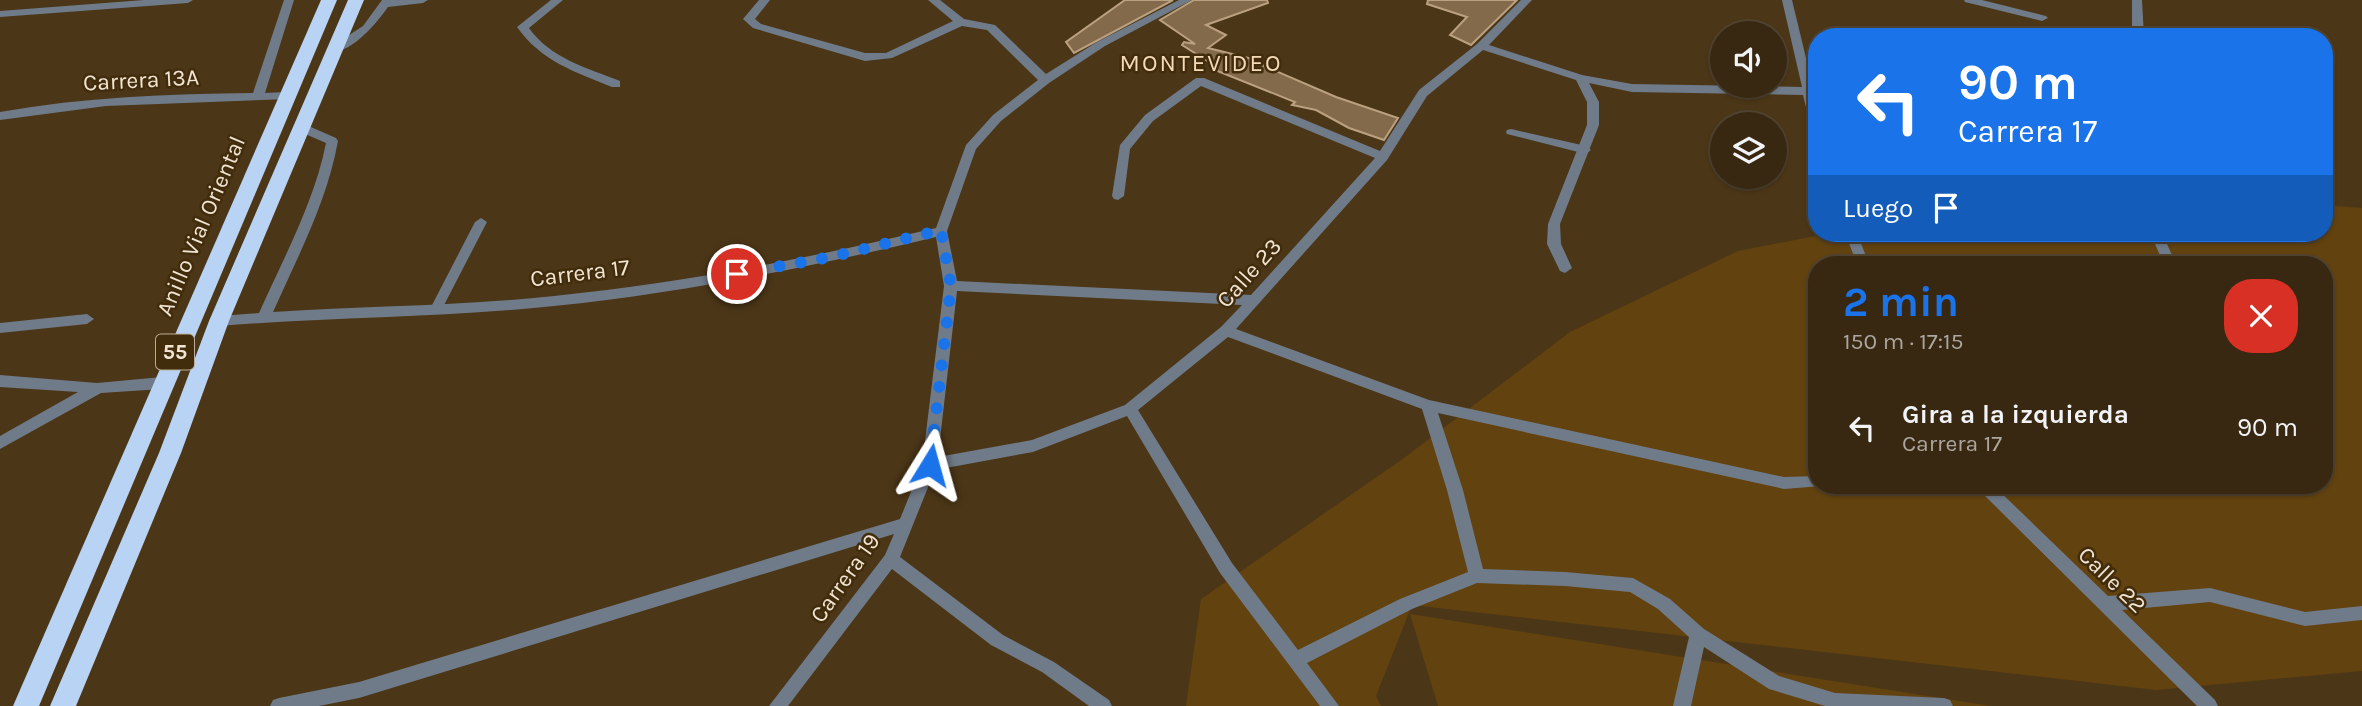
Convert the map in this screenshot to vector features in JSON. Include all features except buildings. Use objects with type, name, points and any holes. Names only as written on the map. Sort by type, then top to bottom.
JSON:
[{"type":"highway","name":"Anillo Vial Oriental","points":[[26,706],[285,96],[329,0]]},
{"type":"highway","name":"55","points":[[63,706],[170,453],[219,321],[356,0]]},
{"type":"street","points":[[0,13],[16,0]]},
{"type":"street","points":[[0,13],[188,0]]},
{"type":"street","points":[[258,97],[289,0]]},
{"type":"street","points":[[332,51],[366,28],[387,2],[423,0]]},
{"type":"street","points":[[558,0],[523,27],[532,44],[560,61],[616,84]]},
{"type":"street","points":[[765,0],[749,19],[757,26],[865,57],[888,56],[961,22]]},
{"type":"street","points":[[933,0],[961,22],[991,27],[1045,80]]},
{"type":"street","points":[[930,465],[951,286],[941,230],[970,148],[997,118],[1045,80],[1101,44],[1187,0]]},
{"type":"street","name":"Calle 23","points":[[930,465],[1033,446],[1130,408],[1226,331],[1251,300],[1383,157],[1423,93],[1481,46],[1527,0]]},
{"type":"street","points":[[1787,0],[1808,76]]},
{"type":"street","points":[[1969,0],[2042,18]]},
{"type":"street","points":[[2137,0],[2138,28]]},
{"type":"street","points":[[1481,46],[1580,78],[1632,88],[1808,91]]},
{"type":"street","points":[[1565,268],[1553,244],[1554,224],[1586,150],[1593,125],[1593,102],[1580,78]]},
{"type":"street","points":[[1118,196],[1124,148],[1149,118],[1200,81],[1383,157]]},
{"type":"street","name":"Carrera 13A","points":[[0,116],[47,106],[133,99],[285,96]]},
{"type":"street","points":[[264,317],[331,154],[332,141],[300,127]]},
{"type":"street","name":"Carrera 17","points":[[219,321],[497,306],[690,283],[831,257],[941,230]]},
{"type":"street","points":[[951,286],[1251,300]]},
{"type":"street","points":[[0,328],[87,319]]},
{"type":"street","points":[[1226,331],[1428,405],[1784,483],[1808,482]]},
{"type":"street","points":[[0,381],[98,388],[162,383]]},
{"type":"street","points":[[0,443],[98,388]]},
{"type":"street","points":[[1428,405],[1455,490],[1477,576]]},
{"type":"street","points":[[1130,408],[1226,568],[1330,706]]},
{"type":"street","name":"Carrera 19","points":[[778,706],[891,559],[930,465]]},
{"type":"street","name":"Calle 22","points":[[1992,494],[2209,706]]},
{"type":"street","points":[[279,706],[356,698],[907,523]]},
{"type":"street","points":[[891,559],[997,640],[1048,667],[1103,706]]},
{"type":"street","points":[[1296,660],[1406,604],[1477,576],[1633,585],[1664,604],[1698,634],[1774,683],[1836,703],[1944,706]]},
{"type":"street","points":[[2104,604],[2210,595],[2305,619],[2362,613]]},
{"type":"street","points":[[1682,706],[1698,634]]},
{"type":"lane","points":[[1511,132],[1586,150]]},
{"type":"lane","points":[[436,309],[481,222]]},
{"type":"shaded area","points":[[2333,206],[2362,208],[2362,671],[2156,690],[1412,605],[1376,696],[1381,706],[1186,706],[1201,599],[1404,458],[1570,332],[1738,251],[1808,237],[1808,242],[2333,242]]},
{"type":"shaded area","points":[[1410,614],[1991,706],[1438,706]]},
{"type":"district","name":"MONTEVIDEO","points":[[1201,63]]},
{"type":"route","points":[[737,274],[831,257],[941,230],[951,286],[942,387],[930,465]]}]
